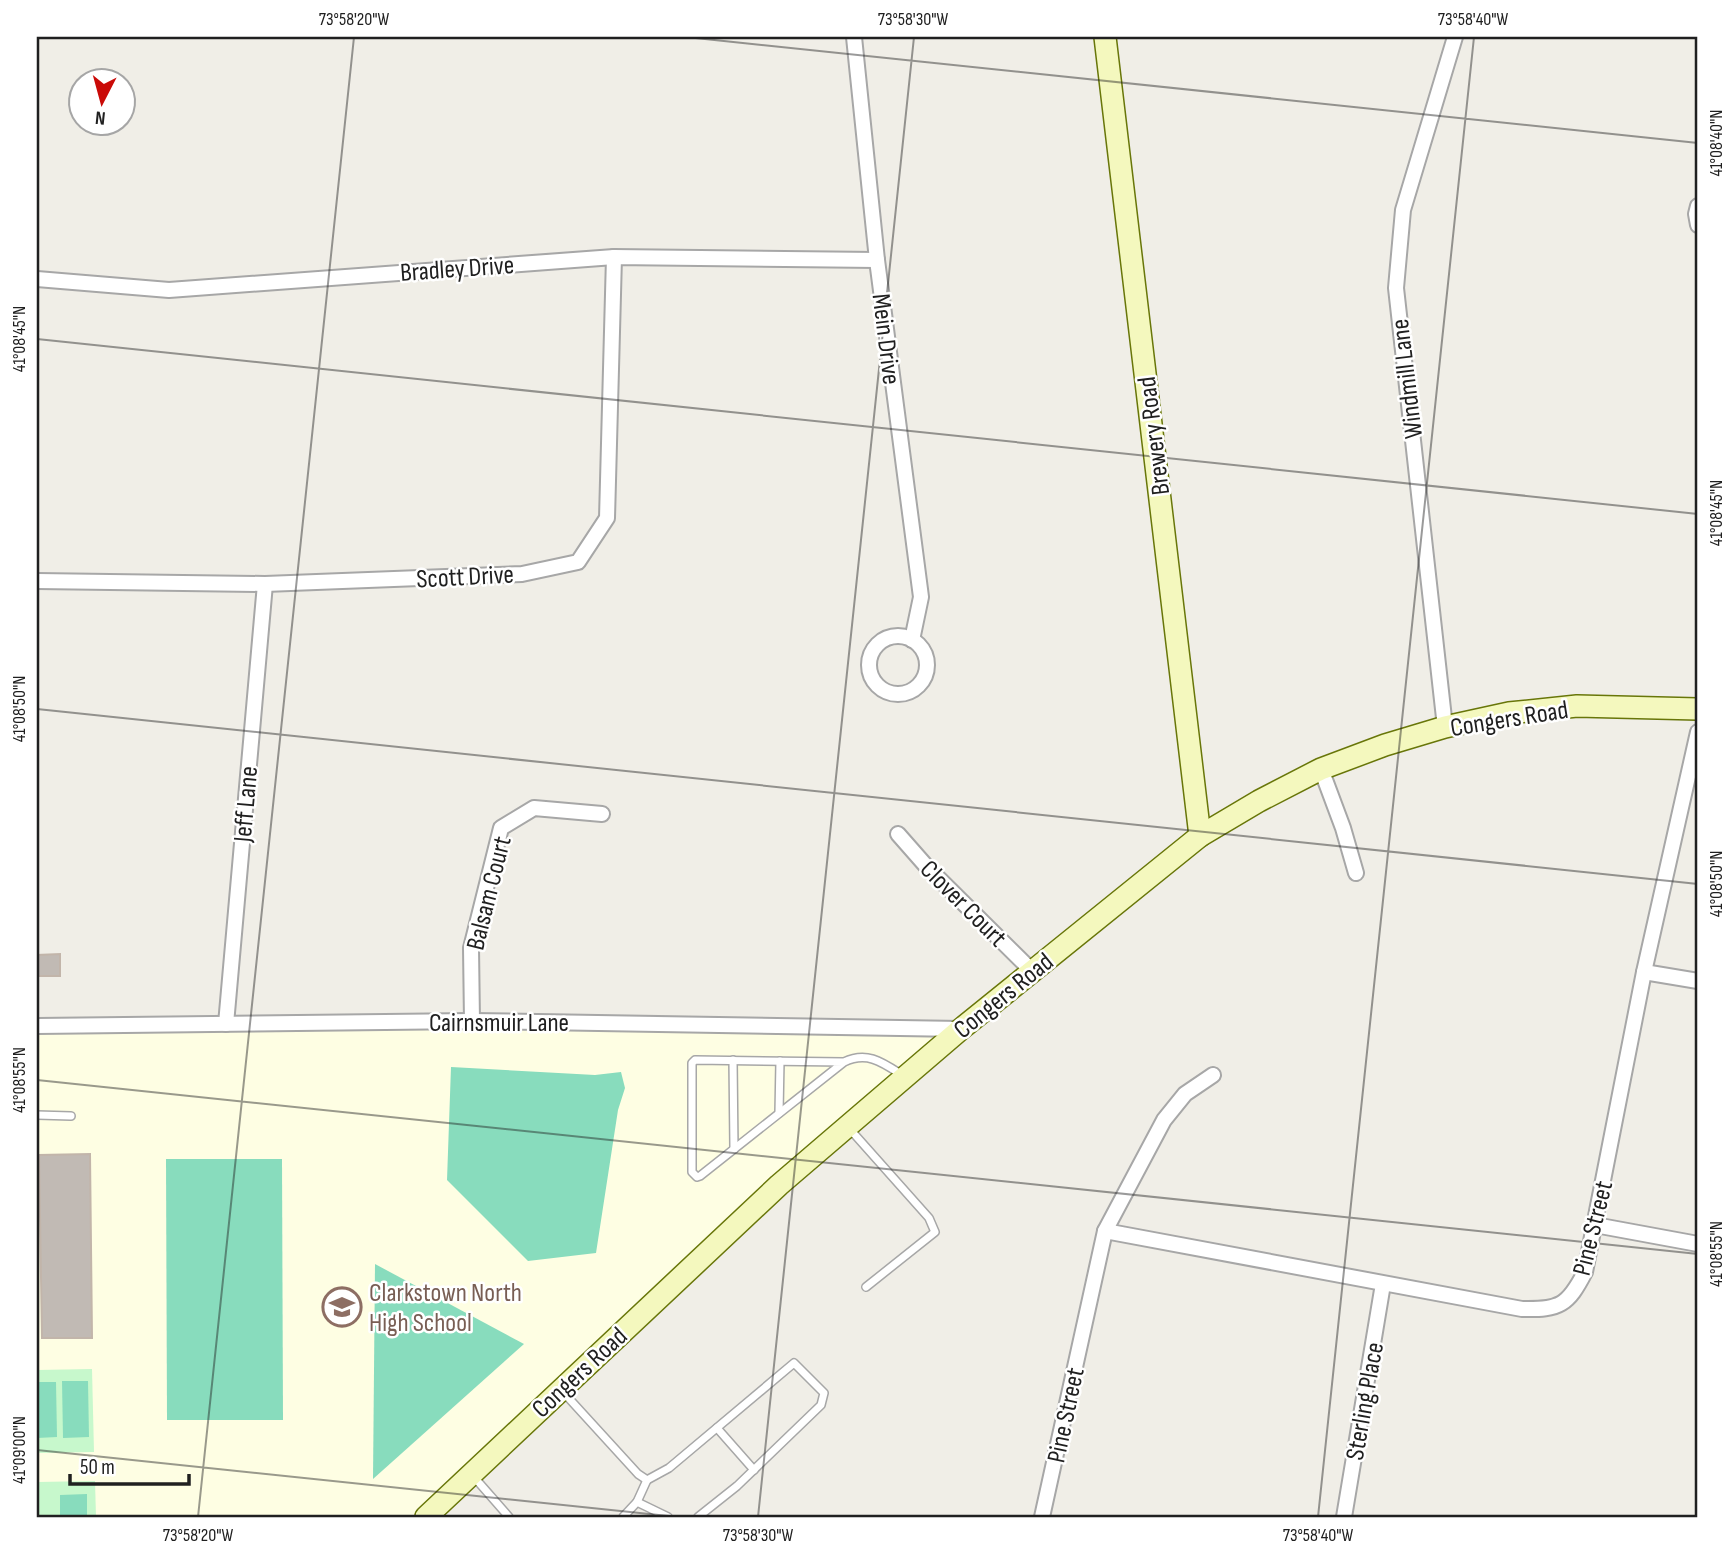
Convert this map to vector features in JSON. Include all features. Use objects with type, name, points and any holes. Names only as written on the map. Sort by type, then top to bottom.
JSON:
[{"type":"street","name":"Mein Drive","points":[[854,37],[877,260],[921,597],[912,640]]},
{"type":"street","name":"Brewery Road","points":[[1105,37],[1200,836]]},
{"type":"street","name":"Windmill Lane","points":[[1445,727],[1396,288],[1403,210],[1455,37]]},
{"type":"street","points":[[1698,206],[1698,225]]},
{"type":"street","name":"Bradley Drive","points":[[37,279],[169,290],[614,257],[877,260]]},
{"type":"street","name":"Scott Drive","points":[[37,581],[265,584],[522,574],[578,562],[607,518],[614,257]]},
{"type":"street","name":"Jeff Lane","points":[[226,1024],[265,584]]},
{"type":"street","points":[[894,636],[912,640],[925,654],[927,673],[916,689],[907,693],[888,693],[873,681],[869,672],[871,653],[877,645],[894,636]]},
{"type":"street","name":"Congers Road","points":[[426,1517],[725,1234],[961,1029],[1200,836],[1321,769],[1385,745],[1445,727],[1509,713],[1577,706],[1698,709]]},
{"type":"street","name":"Pine Street","points":[[1105,1231],[1522,1309],[1547,1310],[1572,1297],[1585,1272],[1644,972],[1698,732]]},
{"type":"street","points":[[1321,769],[1356,873]]},
{"type":"street","name":"Balsam Court","points":[[472,1021],[471,948],[501,828],[534,808],[602,814]]},
{"type":"street","name":"Clover Court","points":[[898,834],[927,867],[1032,971]]},
{"type":"street","points":[[1644,972],[1698,981]]},
{"type":"street","name":"Cairnsmuir Lane","points":[[37,1026],[472,1021],[961,1029]]},
{"type":"street","name":"Pine Street","points":[[1042,1517],[1105,1231],[1164,1120],[1185,1094],[1213,1075]]},
{"type":"street","points":[[1595,1225],[1698,1244]]},
{"type":"street","name":"Sterling Place","points":[[1344,1517],[1383,1284]]},
{"type":"lane","points":[[844,1062],[695,1060],[692,1063],[691,1172],[697,1177],[700,1176],[844,1062],[855,1057],[875,1058],[905,1077]]},
{"type":"lane","points":[[733,1060],[734,1149]]},
{"type":"lane","points":[[779,1113],[780,1061]]},
{"type":"lane","points":[[37,1115],[71,1116]]},
{"type":"lane","points":[[848,1126],[929,1217],[934,1232],[866,1287]]},
{"type":"lane","points":[[623,1517],[637,1502],[647,1480],[669,1468],[794,1363],[824,1393],[821,1405],[754,1470],[698,1517]]},
{"type":"lane","points":[[560,1389],[638,1474],[647,1480]]},
{"type":"lane","points":[[717,1428],[754,1470]]},
{"type":"lane","points":[[471,1474],[509,1517]]},
{"type":"lane","points":[[637,1502],[668,1517]]},
{"type":"shaded area","name":"Clarkstown North High School","points":[[37,1026],[961,1029],[426,1517],[37,1517]]},
{"type":"green space","points":[[451,1067],[595,1075],[621,1072],[625,1088],[618,1110],[596,1253],[528,1261],[447,1180]]},
{"type":"green space","points":[[166,1159],[282,1159],[283,1420],[167,1420]]},
{"type":"green space","points":[[375,1264],[524,1344],[373,1479]]},
{"type":"green space","points":[[92,1369],[94,1452],[37,1453],[37,1370]]},
{"type":"green space","points":[[62,1381],[88,1381],[89,1437],[63,1438]]},
{"type":"green space","points":[[37,1382],[56,1382],[57,1437],[37,1438]]},
{"type":"green space","points":[[95,1481],[96,1517],[37,1517],[37,1482]]},
{"type":"green space","points":[[87,1494],[87,1517],[60,1517],[60,1495]]},
{"type":"building","points":[[60,954],[60,976],[37,976],[37,955]]},
{"type":"building","points":[[90,1154],[92,1338],[42,1338],[39,1155]]},
{"type":"place","name":"Clarkstown North High School","points":[[342,1307]]}]
